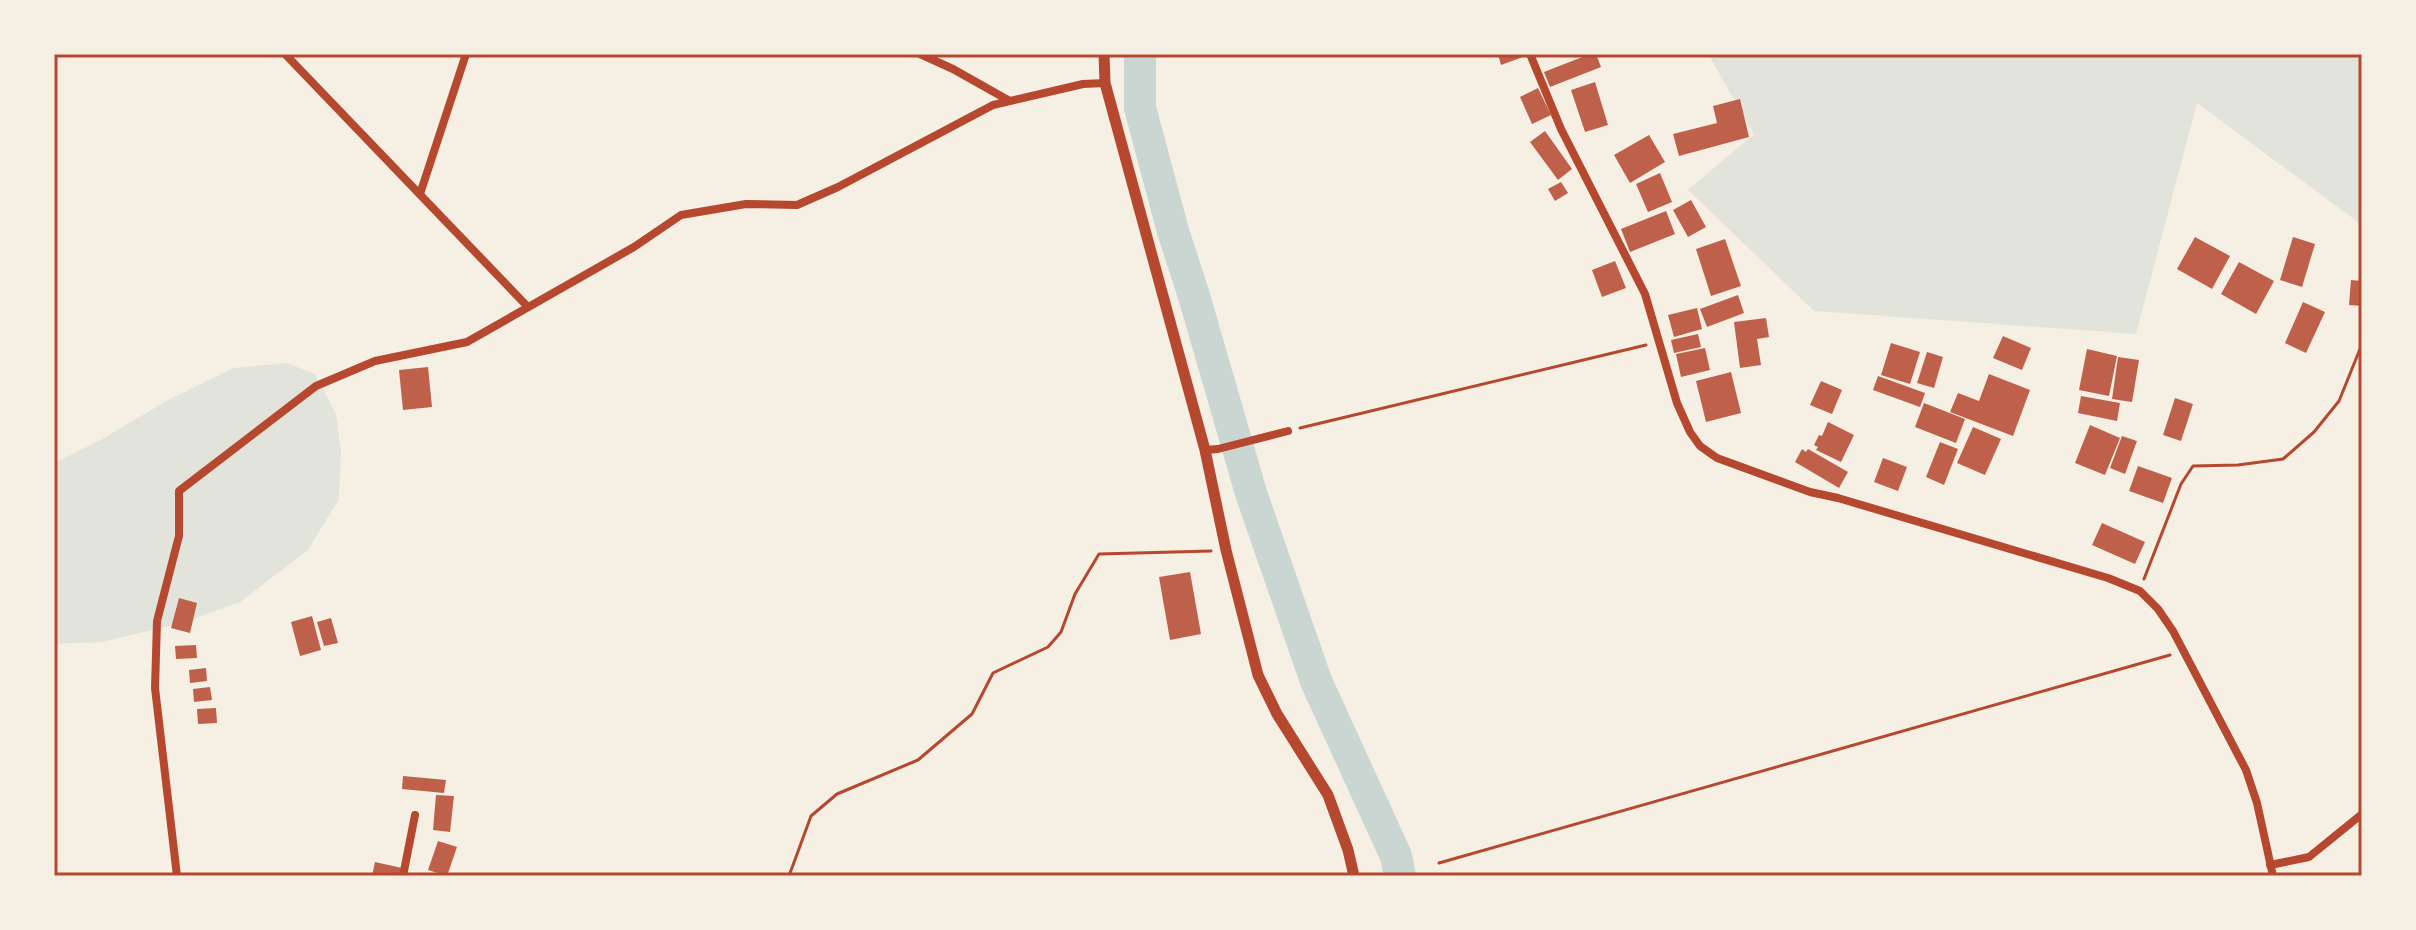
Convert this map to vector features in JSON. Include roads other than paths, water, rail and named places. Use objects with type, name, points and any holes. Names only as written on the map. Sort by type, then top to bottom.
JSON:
[{"type":"street","points":[[285,54],[527,306]]},
{"type":"street","points":[[420,194],[466,54]]},
{"type":"street","points":[[920,54],[1008,100]]},
{"type":"street","points":[[1104,54],[1105,83],[1205,450],[1226,550],[1258,675],[1277,714],[1328,795],[1354,876]]},
{"type":"street","points":[[1530,54],[1561,129],[1645,294],[1677,403],[1686,425],[1700,446],[1717,458],[1810,492],[2108,578],[2140,591],[2158,609],[2183,651],[2246,770],[2257,803],[2273,876]]},
{"type":"street","points":[[177,876],[155,688],[157,621],[179,536],[179,491],[316,386],[375,361],[467,342],[634,247],[681,215],[746,204],[797,205],[838,187],[993,105],[1083,84],[1105,83]]},
{"type":"street","points":[[1205,450],[1288,431]]},
{"type":"street","points":[[2270,865],[2309,857],[2362,814]]},
{"type":"street","points":[[403,876],[415,815]]},
{"type":"waterway","points":[[1140,54],[1140,108],[1251,493],[1316,681],[1396,856],[1400,876]]}]
